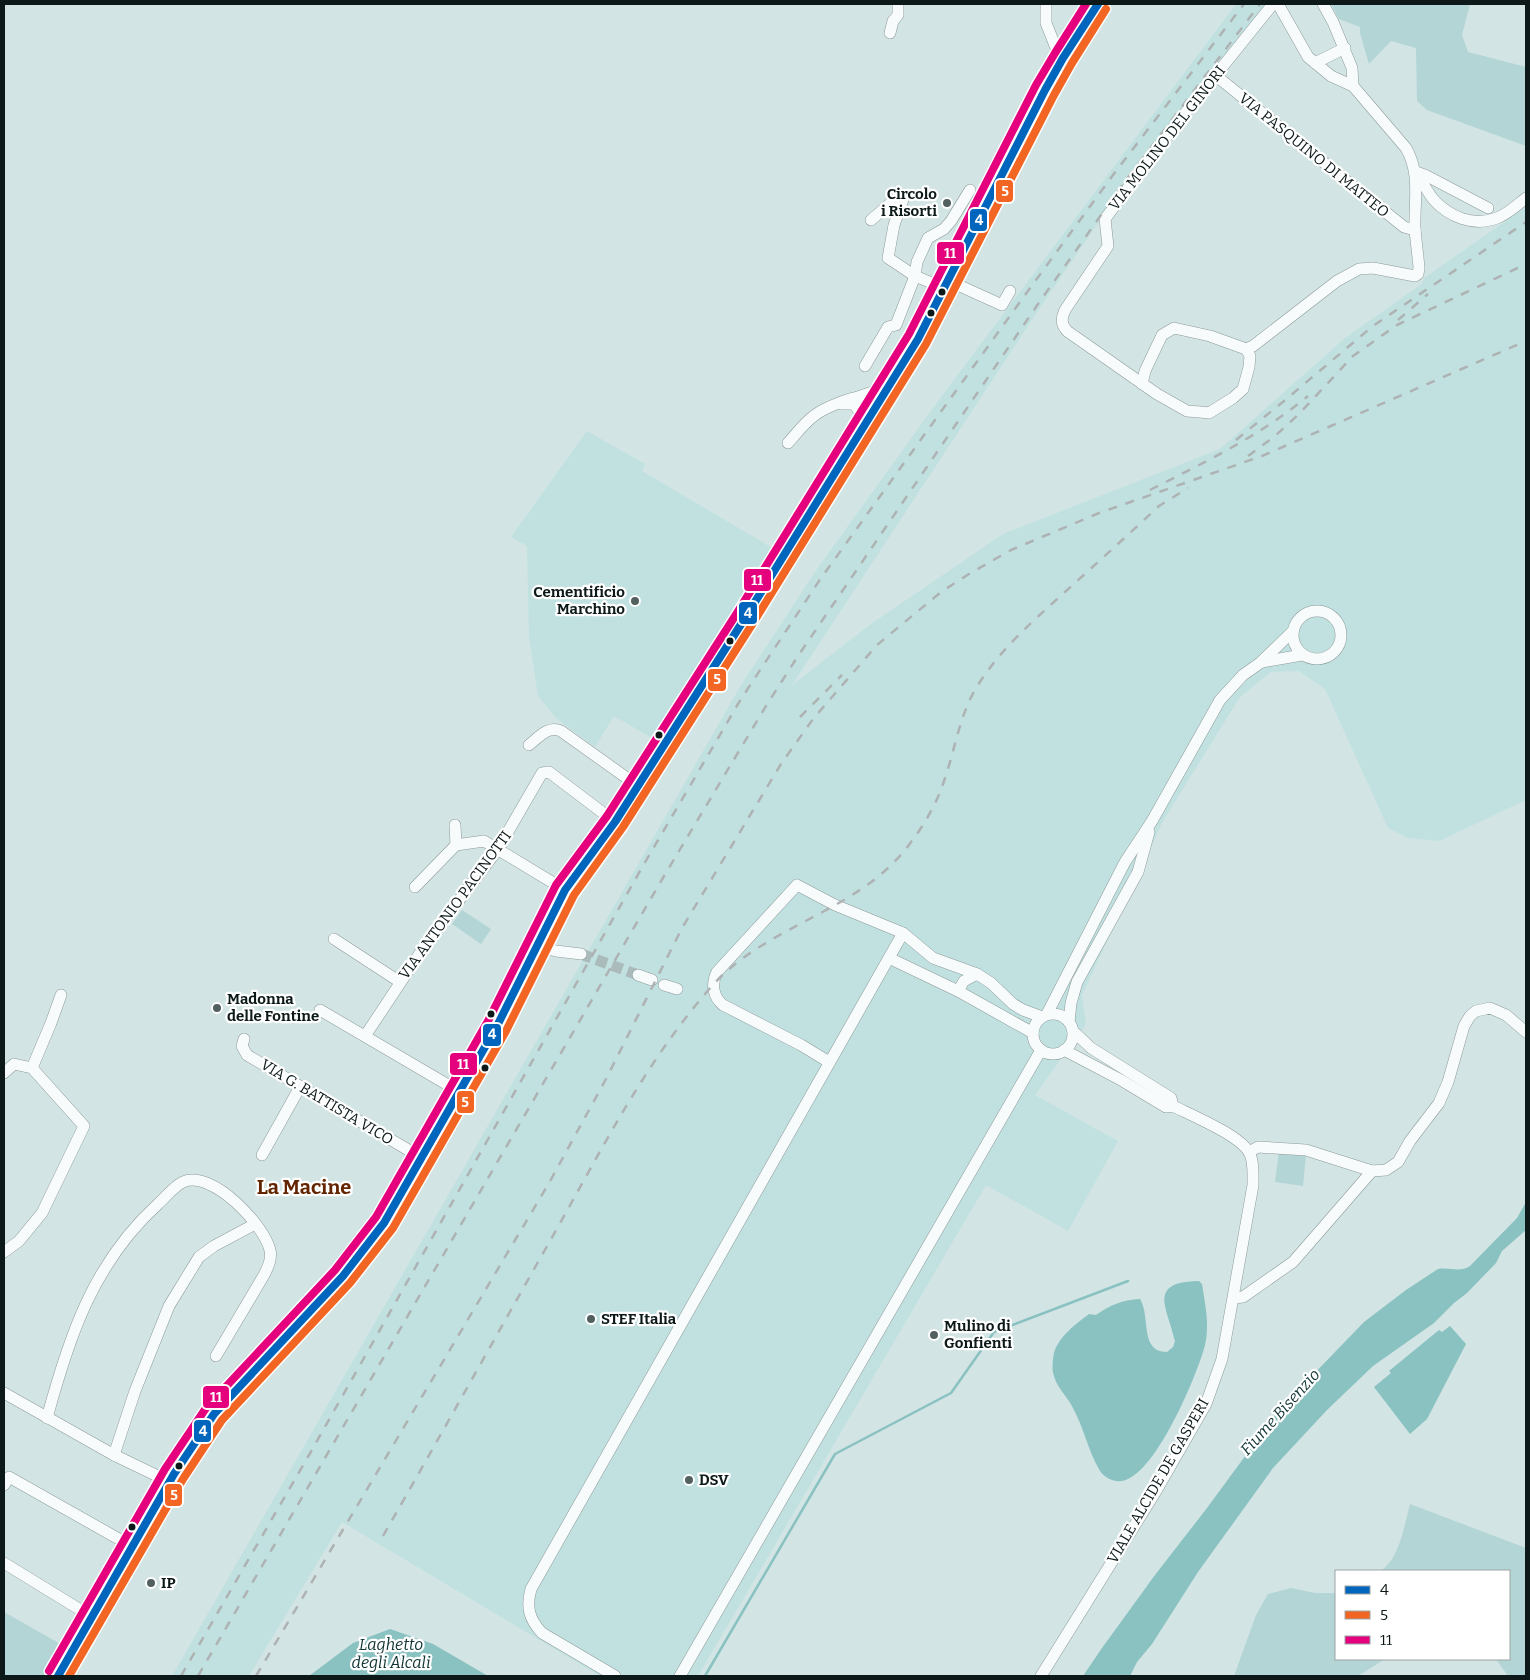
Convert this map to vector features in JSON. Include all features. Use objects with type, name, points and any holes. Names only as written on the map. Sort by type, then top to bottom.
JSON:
[{"type":"main road","points":[[58,1676],[170,1482],[214,1414],[343,1276],[384,1223],[497,1026],[565,890],[615,822],[878,407],[918,339],[1063,58],[1098,4]]},
{"type":"street","points":[[890,33],[893,21],[898,15],[896,4]]},
{"type":"street","points":[[1046,4],[1046,23],[1056,48],[1063,58]]},
{"type":"street","name":"VIA MOLINO DEL GINORI","points":[[1246,349],[1250,356],[1243,389],[1233,398],[1209,412],[1187,411],[1142,384],[1067,331],[1062,325],[1062,317],[1108,246],[1105,219],[1215,75],[1273,4]]},
{"type":"street","points":[[1142,384],[1145,371],[1162,335],[1174,328],[1210,336],[1246,349],[1253,346],[1337,282],[1359,269],[1373,268],[1415,276],[1418,274],[1415,230],[1416,172],[1413,159],[1406,148],[1353,86],[1331,76],[1308,57],[1278,4]]},
{"type":"street","points":[[1323,4],[1345,48],[1352,68],[1353,86]]},
{"type":"street","points":[[1314,63],[1345,48]]},
{"type":"street","name":"VIA PASQUINO DI MATTEO","points":[[1215,75],[1404,226],[1415,230]]},
{"type":"street","points":[[1416,172],[1433,199]]},
{"type":"street","points":[[1416,172],[1488,208]]},
{"type":"street","points":[[865,366],[888,327],[896,326],[915,276],[917,262],[928,238],[944,229],[952,221],[970,190]]},
{"type":"street","points":[[872,220],[899,196],[904,197],[894,225],[888,258],[915,276],[947,284],[1002,306],[1010,291]]},
{"type":"street","points":[[1415,203],[1422,197],[1427,196],[1454,216],[1474,221],[1497,218],[1526,198]]},
{"type":"street","points":[[788,443],[814,415],[835,405],[856,401],[890,386]]},
{"type":"street","points":[[856,401],[869,407],[878,407]]},
{"type":"street","points":[[856,401],[863,424],[858,436]]},
{"type":"street","points":[[1260,662],[1302,655],[1315,660],[1328,657],[1338,648],[1341,642],[1340,628],[1332,616],[1316,611],[1303,615],[1295,625],[1293,631],[1294,644],[1302,655]]},
{"type":"street","points":[[1152,821],[1138,872],[1077,982],[1071,1003],[1071,1042],[1064,1050],[1052,1054],[1041,1050],[1037,1046],[1033,1033],[1037,1021],[1044,1015],[1125,862],[1152,821],[1220,700],[1243,675],[1293,631]]},
{"type":"street","points":[[529,746],[548,730],[555,728],[638,786]]},
{"type":"street","name":"VIA ANTONIO PACINOTTI","points":[[365,1036],[428,941],[498,849],[542,773],[545,771],[549,772],[615,822]]},
{"type":"street","points":[[455,825],[456,846]]},
{"type":"street","points":[[415,887],[456,846],[484,842],[565,890]]},
{"type":"street","points":[[828,1062],[800,1045],[723,1005],[717,999],[714,984],[714,978],[721,967],[797,885],[835,905],[903,933],[932,958],[976,974],[991,983],[1013,1004],[1024,1010],[1044,1015],[1059,1014],[1091,1048],[1170,1098],[1173,1106]]},
{"type":"street","points":[[615,1676],[542,1633],[534,1625],[528,1613],[528,1600],[531,1589],[828,1062],[903,933]]},
{"type":"street","points":[[334,939],[400,982]]},
{"type":"street","points":[[537,946],[556,951],[581,954]]},
{"type":"street","points":[[889,958],[958,991],[1033,1033]]},
{"type":"street","points":[[958,991],[964,981],[976,974]]},
{"type":"street","points":[[638,975],[652,980]]},
{"type":"street","points":[[664,985],[677,989]]},
{"type":"street","points":[[32,1068],[61,995]]},
{"type":"street","points":[[1064,1050],[1121,1080],[1166,1107],[1173,1106],[1237,1140],[1249,1152],[1258,1147],[1306,1150],[1372,1171],[1386,1170],[1398,1162],[1410,1141],[1439,1103],[1448,1082],[1464,1026],[1470,1016],[1476,1011],[1490,1008],[1506,1015],[1526,1032]]},
{"type":"street","points":[[320,1010],[460,1092]]},
{"type":"street","name":"VIA G. BATTISTA VICO","points":[[244,1039],[242,1046],[247,1055],[422,1158]]},
{"type":"street","points":[[680,1676],[1041,1050]]},
{"type":"street","points":[[4,1073],[14,1064],[32,1068],[84,1126],[42,1213],[18,1241],[4,1252]]},
{"type":"street","points":[[262,1156],[300,1087]]},
{"type":"street","name":"VIALE ALCIDE DE GASPERI","points":[[1041,1676],[1156,1491],[1206,1404],[1222,1359],[1234,1298],[1253,1185],[1254,1170],[1249,1152]]},
{"type":"street","points":[[1234,1298],[1243,1296],[1293,1262],[1372,1171]]},
{"type":"street","points":[[47,1418],[58,1376],[76,1324],[97,1280],[146,1214],[183,1182],[192,1180],[211,1184],[244,1210],[267,1241],[271,1252],[270,1263],[216,1356]]},
{"type":"street","points":[[114,1455],[135,1392],[169,1306],[199,1257],[214,1246],[255,1224]]},
{"type":"street","points":[[4,1392],[114,1455],[170,1482]]},
{"type":"street","points":[[6,1481],[133,1547]]},
{"type":"street","points":[[4,1563],[92,1617]]},
{"type":"shaded area","points":[[1236,4],[1267,4],[1189,101],[1098,223],[1041,306],[792,685],[871,624],[1003,534],[1220,449],[1345,338],[1422,284],[1424,278],[1526,207],[1526,800],[1439,841],[1408,838],[1388,828],[1325,689],[1299,671],[1271,672],[1240,697],[1163,821],[1082,995],[1086,1024],[1035,1095],[1118,1141],[1068,1231],[986,1185],[698,1676],[600,1676],[342,1522],[249,1676],[172,1676],[741,685],[817,569],[941,397]]},
{"type":"shaded area","points":[[1331,4],[1470,4],[1462,35],[1468,52],[1526,67],[1526,146],[1427,110],[1417,101],[1416,48],[1391,41],[1369,64],[1360,27],[1339,19]]},
{"type":"shaded area","name":"Cementificio Marchino","points":[[587,431],[645,464],[642,471],[774,549],[657,741],[614,716],[595,747],[556,718],[538,696],[529,637],[527,546],[511,537]]},
{"type":"shaded area","points":[[462,910],[491,929],[481,944],[452,924]]},
{"type":"shaded area","points":[[1279,1151],[1306,1154],[1303,1186],[1275,1182]]},
{"type":"shaded area","points":[[1410,1504],[1526,1548],[1526,1676],[1508,1676],[1497,1660],[1510,1660],[1510,1570],[1382,1570],[1393,1558]]},
{"type":"shaded area","points":[[1291,1588],[1315,1593],[1335,1593],[1335,1660],[1383,1660],[1358,1676],[1234,1676],[1256,1615],[1268,1594]]},
{"type":"shaded area","points":[[4,1612],[62,1645],[45,1676],[4,1676]]},
{"type":"water","name":"Fiume Bisenzio","points":[[1526,1202],[1526,1230],[1502,1251],[1496,1263],[1434,1323],[1373,1366],[1327,1410],[1273,1468],[1198,1572],[1152,1644],[1137,1662],[1130,1676],[1083,1676],[1155,1575],[1279,1410],[1364,1322],[1406,1290],[1438,1269],[1462,1269],[1470,1266],[1517,1218]]},
{"type":"water","points":[[1199,1281],[1202,1284],[1206,1307],[1205,1345],[1183,1402],[1158,1448],[1144,1467],[1130,1478],[1116,1481],[1109,1479],[1101,1473],[1077,1416],[1054,1377],[1053,1362],[1056,1347],[1068,1331],[1089,1314],[1096,1315],[1116,1304],[1140,1299],[1149,1340],[1158,1350],[1167,1352],[1173,1347],[1175,1341],[1164,1299],[1166,1292],[1172,1286]]},
{"type":"water","points":[[1450,1326],[1466,1344],[1427,1419],[1410,1434],[1374,1387],[1391,1373],[1389,1371],[1439,1330],[1442,1332]]},
{"type":"water","name":"Laghetto degli Alcali","points":[[390,1629],[433,1644],[488,1676],[309,1676],[353,1643]]},
{"type":"waterway","points":[[705,1676],[835,1454],[951,1393],[994,1332],[1128,1281]]},
{"type":"tunnel","points":[[581,954],[638,975]]},
{"type":"railway","points":[[181,1676],[309,1455],[644,864],[741,699],[819,581],[1025,295],[1113,175],[1244,4]]},
{"type":"railway","points":[[198,1676],[664,876],[766,706],[798,656],[1038,304],[1123,184],[1260,4]]},
{"type":"railway","points":[[1236,440],[1373,326],[1526,222]]},
{"type":"railway","points":[[1248,456],[1275,436],[1299,414],[1353,356],[1397,325],[1526,264]]},
{"type":"railway","points":[[1398,320],[1428,294]]},
{"type":"railway","points":[[256,1676],[549,1183],[606,1079],[682,928],[781,764],[813,719],[877,645],[941,592],[1011,550],[1099,513],[1262,456],[1526,341]]},
{"type":"railway","points":[[1150,490],[1251,436],[1271,424],[1308,396]]},
{"type":"railway","points":[[383,1536],[629,1101],[689,1013],[712,986],[733,966],[757,948],[861,889],[884,871],[905,850],[937,800],[965,710],[976,688],[996,660],[1029,625],[1159,506],[1188,488]]},
{"type":"railway","points":[[800,717],[842,675]]},
{"type":"transit line","name":"11","points":[[49,1671],[165,1469],[206,1408],[335,1270],[376,1217],[488,1021],[556,885],[607,816],[737,613],[909,334],[1036,85],[1086,4]]},
{"type":"transit line","name":"4","points":[[58,1676],[174,1474],[214,1414],[343,1276],[384,1223],[497,1026],[565,890],[615,822],[745,618],[918,339],[1045,90],[1098,4]]},
{"type":"transit line","name":"5","points":[[69,1676],[183,1479],[222,1420],[350,1283],[393,1228],[506,1031],[574,895],[623,827],[753,623],[926,344],[1054,95],[1106,9]]},
{"type":"place","name":"Circolo i Risorti","points":[[947,203]]},
{"type":"place","name":"Cementificio Marchino","points":[[635,601]]},
{"type":"place","name":"Madonna delle Fontine","points":[[217,1008]]},
{"type":"place","name":"STEF Italia","points":[[591,1319]]},
{"type":"place","name":"Mulino di Gonfienti","points":[[934,1335]]},
{"type":"place","name":"DSV","points":[[689,1480]]},
{"type":"place","name":"IP","points":[[151,1583]]},
{"type":"district","name":"La Macine","points":[[304,1187]]}]
